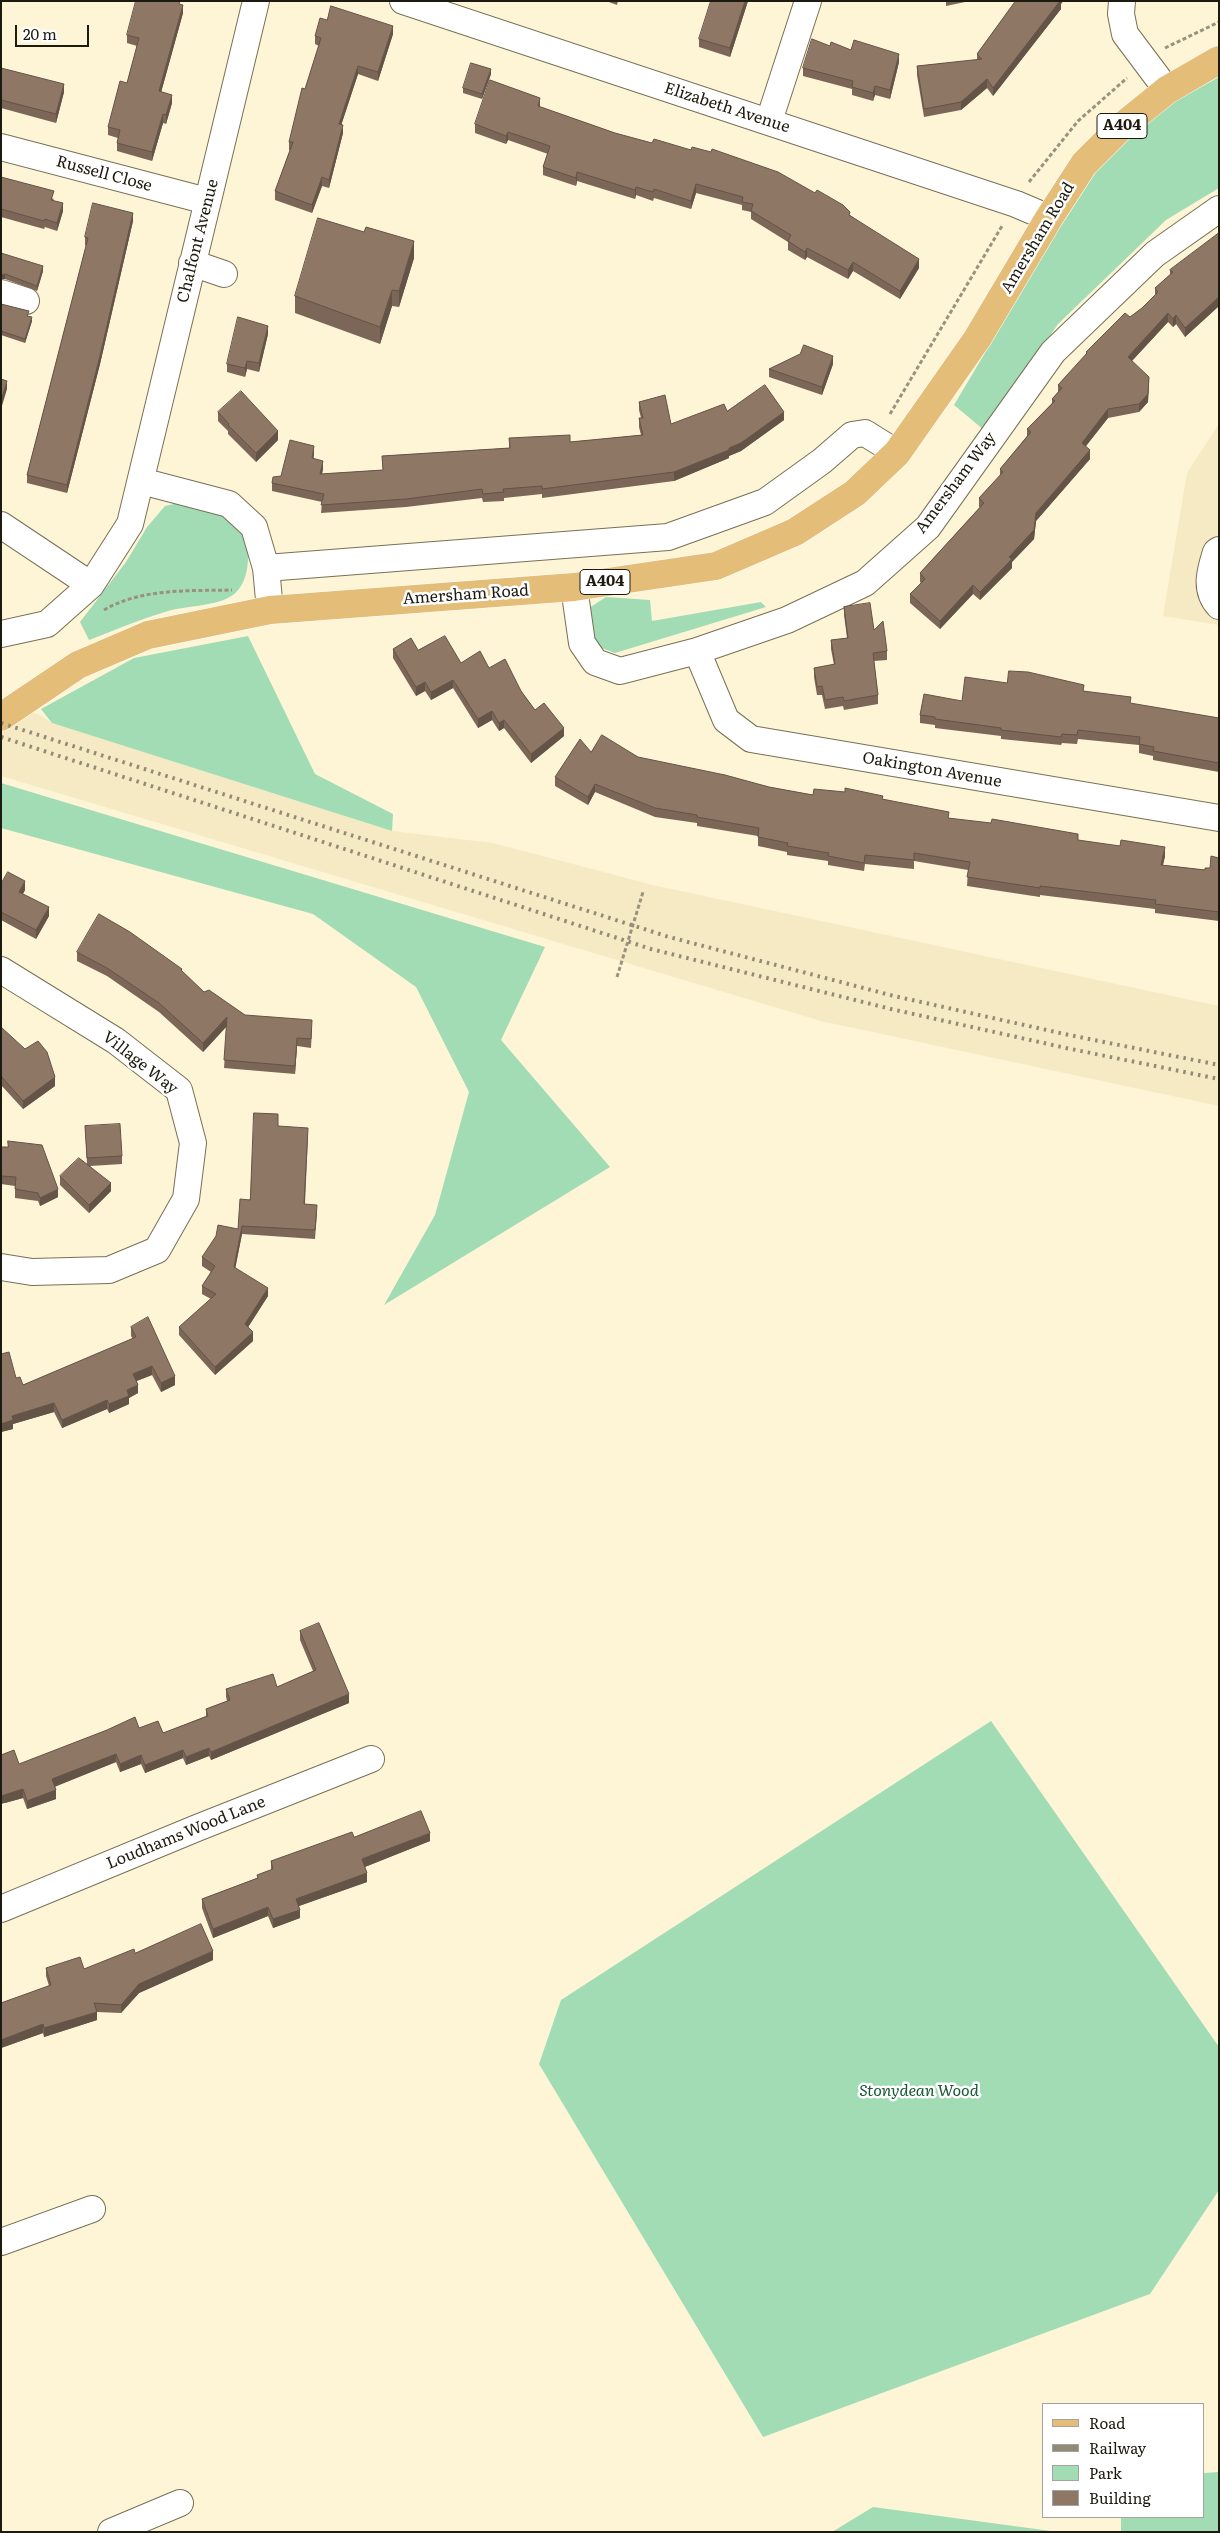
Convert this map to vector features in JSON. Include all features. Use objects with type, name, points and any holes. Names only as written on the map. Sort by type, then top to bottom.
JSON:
[{"type":"main road","name":"Amersham Road","points":[[10,711],[78,665],[148,635],[268,589],[574,587],[716,566],[795,532],[856,493],[886,446],[977,339],[1049,218],[1084,164],[1120,128],[1166,90],[1219,60]]},
{"type":"street","name":"Chalfont Avenue","points":[[1,634],[47,624],[91,585],[130,524],[256,1]]},
{"type":"street","name":"Elizabeth Avenue","points":[[403,1],[769,121],[1016,204],[1049,218]]},
{"type":"street","points":[[769,121],[808,1]]},
{"type":"street","points":[[1122,1],[1121,14],[1125,34],[1166,90]]},
{"type":"street","name":"Russell Close","points":[[1,146],[207,201]]},
{"type":"street","name":"Amersham Way","points":[[574,587],[582,643],[595,662],[620,670],[697,651],[787,620],[864,583],[928,527],[1053,352],[1155,254],[1219,209]]},
{"type":"street","points":[[192,263],[224,274]]},
{"type":"street","points":[[1,293],[26,301]]},
{"type":"street","name":"Amersham Road","points":[[268,589],[668,537],[765,502],[822,461],[852,435],[865,433],[886,446]]},
{"type":"street","points":[[141,481],[229,504],[254,527],[268,589]]},
{"type":"street","points":[[1,525],[91,585]]},
{"type":"street","points":[[1219,550],[1216,552],[1208,579],[1214,600],[1219,606]]},
{"type":"street","name":"Oakington Avenue","points":[[697,651],[726,720],[751,739],[1219,818]]},
{"type":"street","name":"Village Way","points":[[1,970],[116,1041],[179,1090],[193,1144],[186,1199],[157,1250],[109,1270],[32,1272],[1,1267]]},
{"type":"street","name":"Loudhams Wood Lane","points":[[1,1909],[371,1759]]},
{"type":"street","points":[[1,2242],[92,2209]]},
{"type":"street","points":[[111,2532],[180,2503]]},
{"type":"path","points":[[886,446],[1016,204],[1034,175],[1078,121],[1146,61],[1166,48],[1219,22]]},
{"type":"path","points":[[100,612],[116,602],[155,593],[268,589]]},
{"type":"path","points":[[617,976],[643,892]]},
{"type":"shaded area","points":[[1219,424],[1219,625],[1163,616],[1187,473]]},
{"type":"shaded area","points":[[1,701],[40,715],[52,723],[392,831],[493,843],[653,885],[1219,1006],[1219,1106],[821,1021],[1,776]]},
{"type":"green space","points":[[1219,73],[1219,188],[1166,220],[1058,324],[984,430],[954,405],[1026,284],[1074,194],[1114,149],[1192,86]]},
{"type":"green space","points":[[179,503],[220,515],[237,527],[247,545],[248,560],[243,582],[234,594],[222,601],[168,611],[89,640],[80,622],[126,562],[147,527],[165,506]]},
{"type":"green space","points":[[606,597],[650,600],[652,621],[761,602],[766,607],[615,653],[594,645],[589,608]]},
{"type":"green space","points":[[248,636],[315,774],[393,814],[392,831],[52,723],[41,709],[134,658]]},
{"type":"green space","points":[[1,783],[545,947],[501,1040],[610,1167],[384,1305],[435,1215],[469,1092],[416,987],[313,914],[1,828]]},
{"type":"green space","name":"Stonydean Wood","points":[[991,1721],[1219,2047],[1219,2190],[1150,2294],[763,2437],[539,2064],[561,2000]]},
{"type":"green space","points":[[1219,2472],[1219,2532],[1121,2532],[1121,2518],[1205,2518],[1205,2473]]},
{"type":"green space","points":[[873,2507],[1058,2532],[832,2532]]},
{"type":"building","points":[[136,1],[180,1],[179,4],[183,5],[159,91],[172,95],[166,115],[163,114],[152,152],[117,143],[120,130],[108,127],[120,81],[127,83],[139,38],[127,35]]},
{"type":"building","points":[[711,1],[745,1],[730,48],[699,39]]},
{"type":"building","points":[[1016,1],[1060,1],[993,88],[987,79],[961,102],[924,109],[917,66],[982,59],[977,54]]},
{"type":"building","points":[[331,6],[393,26],[378,72],[358,66],[339,124],[343,125],[329,180],[322,177],[312,205],[275,191],[293,142],[289,142],[302,88],[305,89],[321,38],[315,36],[320,18],[327,20]]},
{"type":"building","points":[[812,39],[830,46],[831,42],[851,50],[854,40],[899,54],[890,90],[875,86],[873,93],[852,87],[853,81],[803,68]]},
{"type":"building","points":[[471,63],[491,69],[482,94],[463,88]]},
{"type":"building","points":[[1,68],[64,84],[56,114],[1,100]]},
{"type":"building","points":[[490,80],[540,98],[538,106],[615,133],[652,143],[654,139],[691,150],[692,147],[711,152],[712,149],[778,172],[815,193],[817,190],[843,205],[850,212],[849,215],[919,259],[900,291],[853,262],[848,270],[807,248],[805,252],[788,241],[791,235],[751,211],[753,204],[742,202],[743,197],[696,184],[691,201],[654,189],[653,192],[636,187],[635,190],[577,172],[576,178],[543,167],[550,146],[508,132],[506,136],[475,124]]},
{"type":"building","points":[[1,177],[54,191],[51,200],[63,203],[57,223],[1,209]]},
{"type":"building","points":[[93,203],[133,213],[100,356],[67,485],[27,475],[88,238],[85,237]]},
{"type":"building","points":[[318,218],[364,232],[366,227],[414,241],[399,291],[392,290],[380,327],[295,296]]},
{"type":"building","points":[[1219,233],[1219,297],[1185,328],[1176,315],[1173,319],[1168,313],[1128,357],[1149,377],[1148,394],[1139,404],[1108,409],[1082,443],[1090,450],[1036,513],[1034,530],[1009,557],[1012,559],[980,592],[973,585],[940,621],[910,594],[925,579],[920,573],[984,503],[979,498],[1003,472],[1000,469],[1031,432],[1027,429],[1055,401],[1052,399],[1062,388],[1058,385],[1086,352],[1125,313],[1130,317],[1142,308],[1158,292],[1155,288],[1173,272],[1170,270]]},
{"type":"building","points":[[1,253],[43,266],[37,286],[5,274],[1,275]]},
{"type":"building","points":[[1,304],[29,311],[27,316],[32,317],[25,339],[1,331]]},
{"type":"building","points":[[238,317],[268,326],[259,363],[247,361],[245,368],[227,364]]},
{"type":"building","points":[[804,345],[833,356],[822,387],[769,369],[800,354]]},
{"type":"building","points":[[1,379],[7,381],[1,401]]},
{"type":"building","points":[[765,385],[784,412],[741,443],[729,448],[729,450],[674,472],[542,489],[542,486],[503,489],[504,492],[483,494],[482,489],[406,499],[321,505],[324,494],[272,483],[273,477],[281,476],[290,440],[314,446],[312,458],[323,461],[320,474],[383,470],[382,456],[510,448],[509,438],[570,435],[570,442],[643,435],[639,418],[643,418],[639,402],[665,395],[671,424],[724,404],[727,411]]},
{"type":"building","points":[[241,391],[278,431],[256,453],[228,425],[218,412]]},
{"type":"building","points":[[870,603],[874,630],[883,621],[887,651],[873,653],[878,695],[844,701],[843,697],[825,700],[822,686],[817,687],[814,668],[835,664],[831,640],[848,638],[844,607]]},
{"type":"building","points":[[445,636],[461,663],[480,651],[489,668],[505,659],[521,691],[535,710],[544,703],[564,728],[531,754],[504,720],[499,723],[492,711],[478,719],[453,680],[431,692],[425,682],[416,687],[393,649],[411,638],[418,650]]},
{"type":"building","points":[[1009,671],[1028,672],[1084,685],[1083,691],[1131,697],[1130,703],[1219,718],[1219,763],[1153,751],[1154,747],[1139,744],[1140,737],[1078,730],[1077,735],[1062,734],[1061,737],[1001,730],[1001,728],[935,719],[935,717],[920,715],[924,694],[962,701],[965,677],[1007,683]]},
{"type":"building","points":[[602,735],[638,757],[725,775],[769,787],[813,795],[814,789],[845,792],[845,788],[883,796],[882,799],[949,812],[948,818],[991,823],[992,819],[1078,834],[1078,840],[1120,846],[1121,840],[1165,847],[1161,865],[1205,870],[1205,868],[1210,868],[1211,856],[1219,858],[1219,912],[1155,904],[1156,900],[1040,886],[1040,888],[967,877],[970,862],[914,853],[914,860],[865,855],[864,863],[828,856],[829,853],[787,846],[788,843],[758,837],[759,828],[655,808],[595,784],[588,797],[555,777],[580,739],[591,752]]},
{"type":"building","points":[[8,872],[25,881],[19,892],[49,907],[36,930],[1,912],[1,884]]},
{"type":"building","points":[[99,914],[130,932],[182,969],[204,992],[209,990],[245,1015],[312,1020],[311,1039],[297,1038],[295,1066],[224,1060],[227,1017],[203,1043],[159,1003],[107,968],[77,952]]},
{"type":"building","points":[[1,1027],[25,1049],[38,1041],[47,1052],[55,1077],[23,1101],[1,1076]]},
{"type":"building","points":[[254,1113],[278,1114],[278,1126],[308,1128],[304,1204],[317,1205],[315,1230],[242,1226],[234,1267],[268,1288],[245,1324],[253,1332],[215,1367],[179,1327],[216,1294],[202,1286],[215,1266],[202,1257],[216,1236],[218,1225],[238,1229],[240,1199],[250,1200]]},
{"type":"building","points":[[120,1124],[122,1156],[87,1158],[85,1126]]},
{"type":"building","points":[[8,1141],[42,1145],[58,1189],[40,1198],[38,1193],[15,1189],[16,1177],[1,1176],[1,1147],[8,1147]]},
{"type":"building","points":[[79,1158],[111,1183],[89,1205],[60,1176]]},
{"type":"building","points":[[148,1317],[175,1376],[161,1383],[152,1366],[133,1374],[138,1385],[127,1390],[129,1396],[109,1404],[107,1400],[62,1420],[54,1403],[12,1416],[13,1420],[1,1424],[1,1354],[9,1352],[16,1378],[20,1377],[23,1385],[136,1337],[131,1327]]},
{"type":"building","points":[[319,1623],[349,1694],[211,1752],[209,1748],[186,1757],[183,1750],[145,1765],[141,1755],[120,1764],[116,1754],[52,1779],[56,1790],[27,1801],[23,1789],[1,1796],[1,1755],[14,1750],[19,1764],[107,1730],[135,1717],[139,1728],[158,1721],[163,1733],[208,1716],[206,1709],[230,1700],[226,1689],[273,1674],[277,1687],[316,1670],[300,1631]]},
{"type":"building","points":[[421,1811],[430,1833],[362,1859],[367,1873],[296,1899],[300,1910],[273,1919],[268,1907],[213,1929],[202,1899],[258,1878],[257,1875],[273,1869],[271,1861],[352,1832],[354,1837]]},
{"type":"building","points":[[201,1924],[213,1951],[139,1984],[121,2005],[94,2003],[97,2012],[44,2028],[43,2024],[1,2040],[1,2003],[51,1985],[46,1968],[80,1957],[84,1969],[134,1949],[135,1953]]},
{"type":"railway","points":[[1,723],[669,937],[894,996],[1069,1035],[1219,1065]]},
{"type":"railway","points":[[1,737],[651,949],[891,1009],[1066,1048],[1219,1079]]}]
